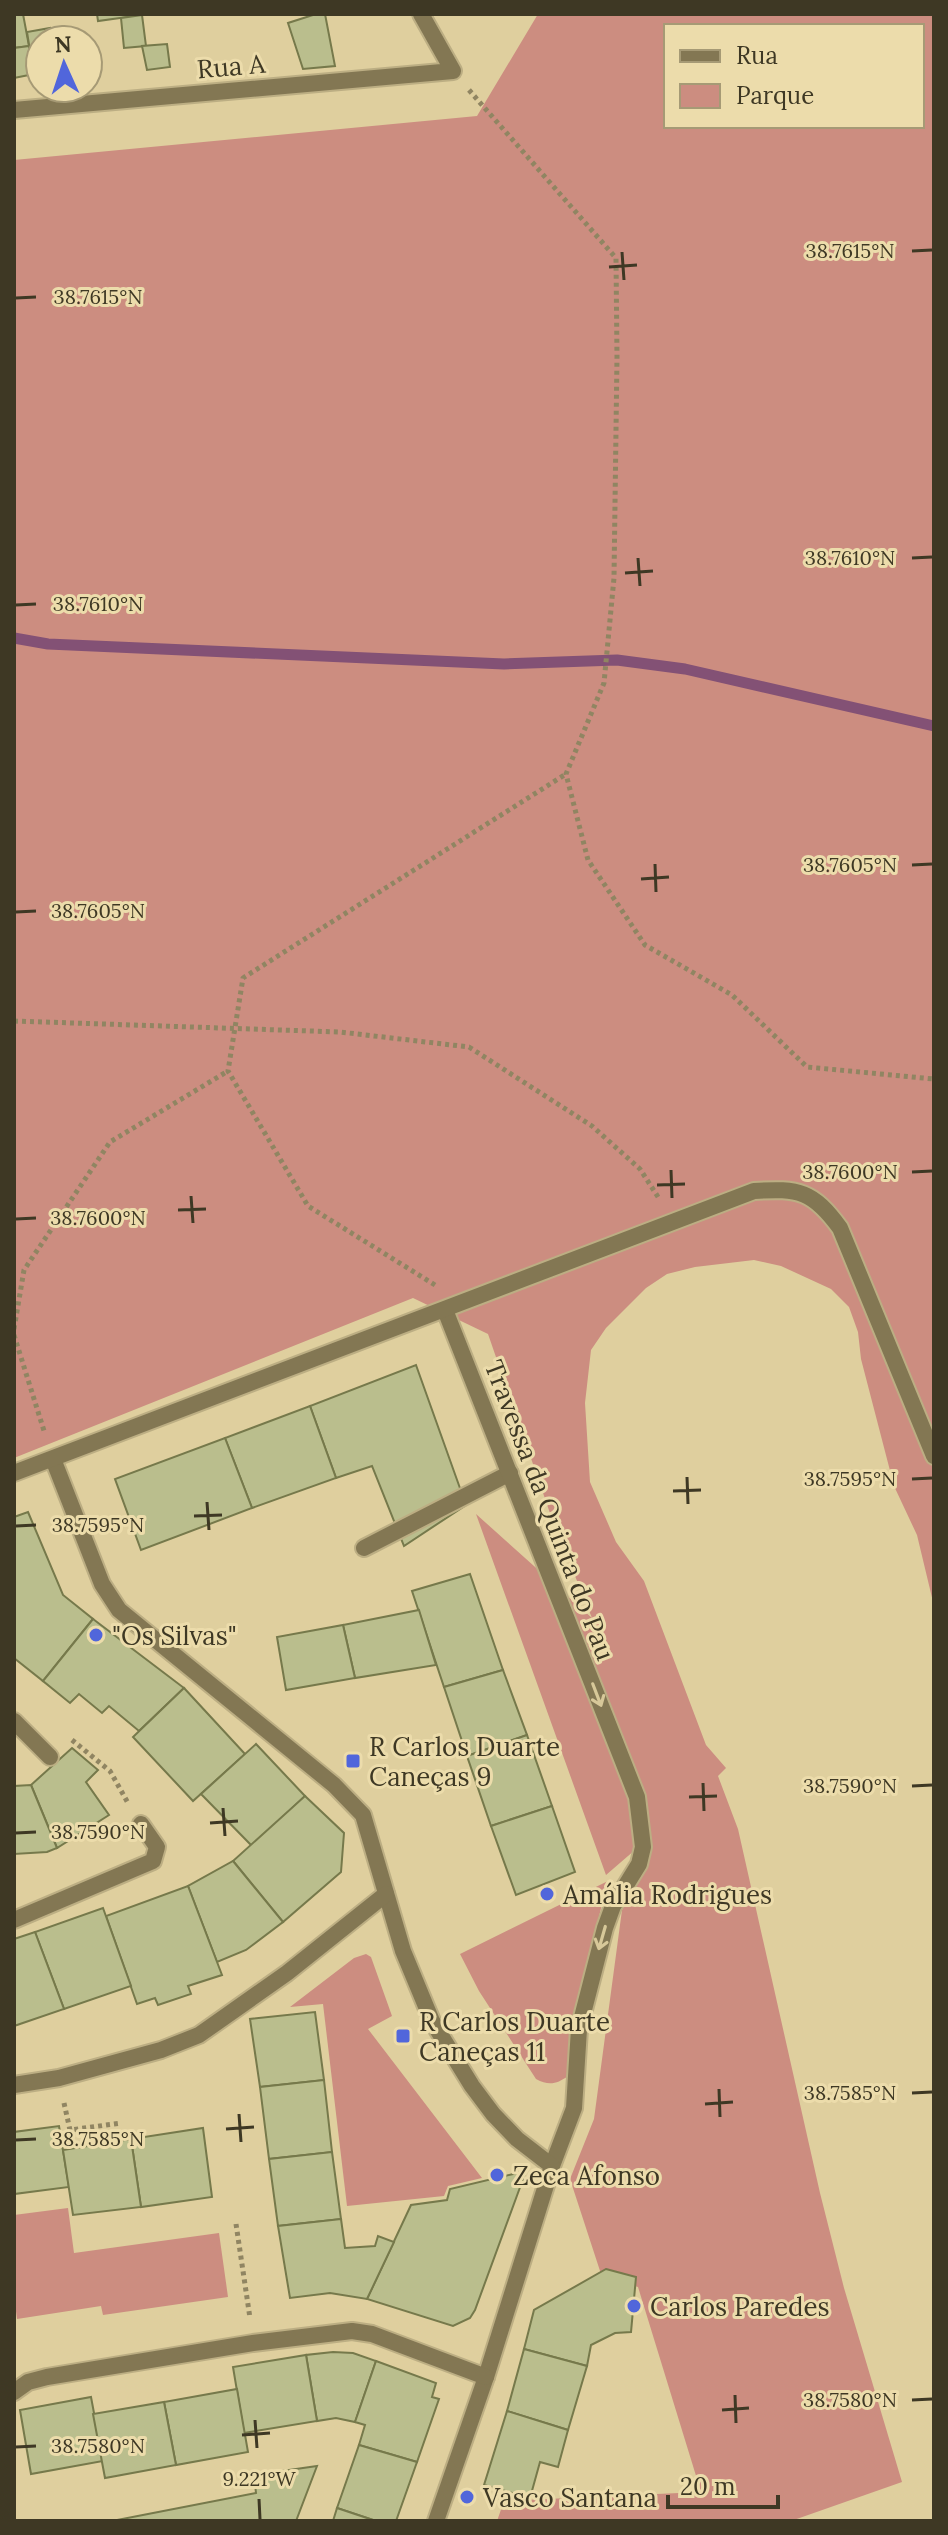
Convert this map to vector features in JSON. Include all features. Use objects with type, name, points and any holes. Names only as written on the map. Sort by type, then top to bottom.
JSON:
[{"type":"street","points":[[421,14],[453,71]]},
{"type":"street","name":"Rua A","points":[[14,110],[453,71]]},
{"type":"street","points":[[14,1473],[675,1220],[754,1191],[779,1189],[807,1194],[825,1208],[840,1228],[934,1456]]},
{"type":"street","name":"Travessa da Quinta do Pau","points":[[436,2521],[486,2377],[552,2166],[574,2108],[579,2029],[601,1943],[613,1906],[639,1864],[643,1847],[637,1797],[445,1310]]},
{"type":"street","points":[[53,1459],[109,1598],[119,1610],[351,1800],[363,1815],[395,1925],[417,1990],[432,2021],[472,2086],[517,2139],[552,2166]]},
{"type":"street","points":[[364,1548],[510,1473]]},
{"type":"street","points":[[14,1721],[50,1757]]},
{"type":"street","points":[[14,1920],[153,1861],[157,1847],[141,1824]]},
{"type":"street","points":[[14,2085],[59,2078],[161,2050],[199,2035],[287,1973],[386,1894]]},
{"type":"street","points":[[14,2392],[28,2382],[47,2377],[253,2343],[352,2331],[372,2334],[486,2377]]},
{"type":"path","points":[[453,71],[616,258],[614,578],[604,683],[566,774],[243,978],[228,1071],[308,1206],[464,1303]]},
{"type":"path","points":[[566,774],[588,860],[645,945],[732,995],[807,1067],[934,1079]]},
{"type":"path","points":[[14,1021],[340,1032],[469,1047],[592,1126],[640,1169],[675,1220]]},
{"type":"path","points":[[14,1329],[24,1270],[110,1142],[228,1071]]},
{"type":"path","points":[[14,1335],[53,1459]]},
{"type":"path","points":[[50,1757],[69,1737],[110,1771],[141,1824]]},
{"type":"path","points":[[59,2078],[70,2130],[121,2123]]},
{"type":"path","points":[[236,2224],[253,2343]]},
{"type":"green space","points":[[538,14],[934,14],[934,1606],[917,1535],[894,1486],[861,1359],[858,1332],[849,1307],[831,1289],[781,1266],[754,1260],[695,1267],[667,1274],[646,1288],[606,1328],[591,1350],[585,1403],[590,1482],[616,1542],[644,1581],[706,1745],[726,1768],[718,1776],[738,1829],[820,2193],[844,2288],[902,2482],[791,2521],[497,2521],[504,2501],[701,2492],[638,2287],[602,2277],[570,2179],[594,2119],[622,1910],[648,1867],[650,1837],[606,1875],[476,1514],[592,1618],[552,1519],[488,1334],[413,1298],[14,1458],[14,160],[477,116]]},
{"type":"green space","points":[[608,1881],[572,2023],[568,2076],[545,2083],[536,2079],[479,1991],[460,1954]]},
{"type":"green space","points":[[366,1954],[371,1957],[392,2016],[368,2029],[482,2178],[448,2186],[444,2196],[347,2206],[323,2004],[290,2007],[354,1958]]},
{"type":"green space","points":[[68,2208],[74,2253],[219,2233],[228,2297],[103,2315],[101,2306],[17,2319],[14,2215]]},
{"type":"building","points":[[14,14],[23,14],[24,47],[14,48]]},
{"type":"building","points":[[97,14],[142,14],[142,15],[98,21]]},
{"type":"building","points":[[325,14],[335,66],[303,69],[288,23]]},
{"type":"building","points":[[142,15],[146,46],[124,48],[121,18]]},
{"type":"building","points":[[167,44],[170,67],[147,70],[142,46]]},
{"type":"building","points":[[24,47],[24,76],[14,78],[14,48]]},
{"type":"building","points":[[416,1365],[466,1505],[404,1546],[372,1466],[336,1478],[310,1406]]},
{"type":"building","points":[[310,1406],[336,1478],[252,1508],[225,1438]]},
{"type":"building","points":[[225,1438],[252,1508],[141,1550],[115,1479]]},
{"type":"building","points":[[28,1512],[63,1595],[93,1619],[43,1681],[14,1658],[14,1517]]},
{"type":"building","points":[[470,1574],[503,1670],[444,1687],[412,1591]]},
{"type":"building","points":[[419,1610],[436,1665],[355,1678],[343,1625]]},
{"type":"building","points":[[93,1619],[184,1688],[139,1731],[109,1706],[102,1713],[79,1694],[70,1703],[43,1681]]},
{"type":"building","points":[[343,1625],[355,1678],[286,1690],[277,1637]]},
{"type":"building","points":[[503,1670],[527,1735],[467,1756],[444,1687]]},
{"type":"building","points":[[184,1688],[245,1754],[193,1801],[133,1737]]},
{"type":"building","points":[[527,1735],[552,1806],[491,1826],[467,1756]]},
{"type":"building","points":[[256,1744],[305,1796],[252,1846],[201,1794]]},
{"type":"building","points":[[72,1748],[98,1770],[86,1782],[109,1815],[57,1848],[31,1785]]},
{"type":"building","points":[[31,1785],[57,1848],[47,1852],[14,1854],[14,1786]]},
{"type":"building","points":[[305,1796],[344,1833],[341,1872],[283,1922],[233,1861]]},
{"type":"building","points":[[552,1806],[575,1872],[516,1895],[491,1826]]},
{"type":"building","points":[[233,1861],[283,1922],[246,1950],[217,1962],[188,1886]]},
{"type":"building","points":[[188,1886],[222,1975],[188,1986],[191,1994],[158,2005],[155,1998],[137,2004],[106,1916]]},
{"type":"building","points":[[103,1908],[131,1986],[64,2009],[35,1932]]},
{"type":"building","points":[[35,1932],[64,2009],[14,2026],[14,1939]]},
{"type":"building","points":[[315,2012],[324,2080],[260,2087],[250,2019]]},
{"type":"building","points":[[324,2080],[332,2152],[269,2159],[260,2087]]},
{"type":"building","points":[[59,2126],[69,2187],[14,2194],[14,2132]]},
{"type":"building","points":[[203,2128],[212,2197],[141,2207],[131,2139]]},
{"type":"building","points":[[131,2139],[141,2207],[73,2215],[63,2150]]},
{"type":"building","points":[[332,2152],[341,2219],[278,2226],[269,2159]]},
{"type":"building","points":[[526,2171],[470,2318],[453,2326],[367,2299],[411,2205],[447,2200],[450,2189]]},
{"type":"building","points":[[341,2219],[345,2248],[375,2246],[378,2236],[394,2242],[367,2299],[330,2293],[290,2298],[278,2226]]},
{"type":"building","points":[[606,2269],[636,2277],[631,2332],[615,2333],[591,2345],[587,2366],[524,2349],[534,2310]]},
{"type":"building","points":[[524,2349],[587,2366],[568,2430],[507,2411]]},
{"type":"building","points":[[353,2353],[376,2361],[355,2422],[336,2418],[317,2421],[306,2355]]},
{"type":"building","points":[[306,2355],[317,2421],[244,2433],[233,2367]]},
{"type":"building","points":[[376,2361],[436,2383],[432,2397],[439,2399],[417,2462],[359,2445],[365,2425],[355,2422]]},
{"type":"building","points":[[237,2389],[248,2452],[176,2465],[164,2402]]},
{"type":"building","points":[[91,2397],[103,2461],[31,2474],[20,2410]]},
{"type":"building","points":[[164,2402],[176,2465],[105,2478],[93,2414]]},
{"type":"building","points":[[507,2411],[568,2430],[558,2467],[540,2462],[530,2498],[484,2485]]},
{"type":"building","points":[[359,2445],[417,2462],[396,2521],[376,2521],[337,2508]]},
{"type":"building","points":[[317,2466],[296,2521],[112,2521],[256,2493],[254,2475]]},
{"type":"building","points":[[337,2508],[376,2521],[333,2521]]},
{"type":"waterway","points":[[14,638],[48,644],[504,664],[617,660],[685,669],[934,726]]},
{"type":"place","name":"\"Os Silvas\"","points":[[96,1635]]},
{"type":"place","name":"R Carlos Duarte Caneças 9","points":[[353,1761]]},
{"type":"place","name":"Amália Rodrigues","points":[[547,1894]]},
{"type":"place","name":"R Carlos Duarte Caneças 11","points":[[403,2036]]},
{"type":"place","name":"Zeca Afonso","points":[[497,2175]]},
{"type":"place","name":"Carlos Paredes","points":[[634,2306]]},
{"type":"place","name":"Vasco Santana","points":[[467,2497]]}]
